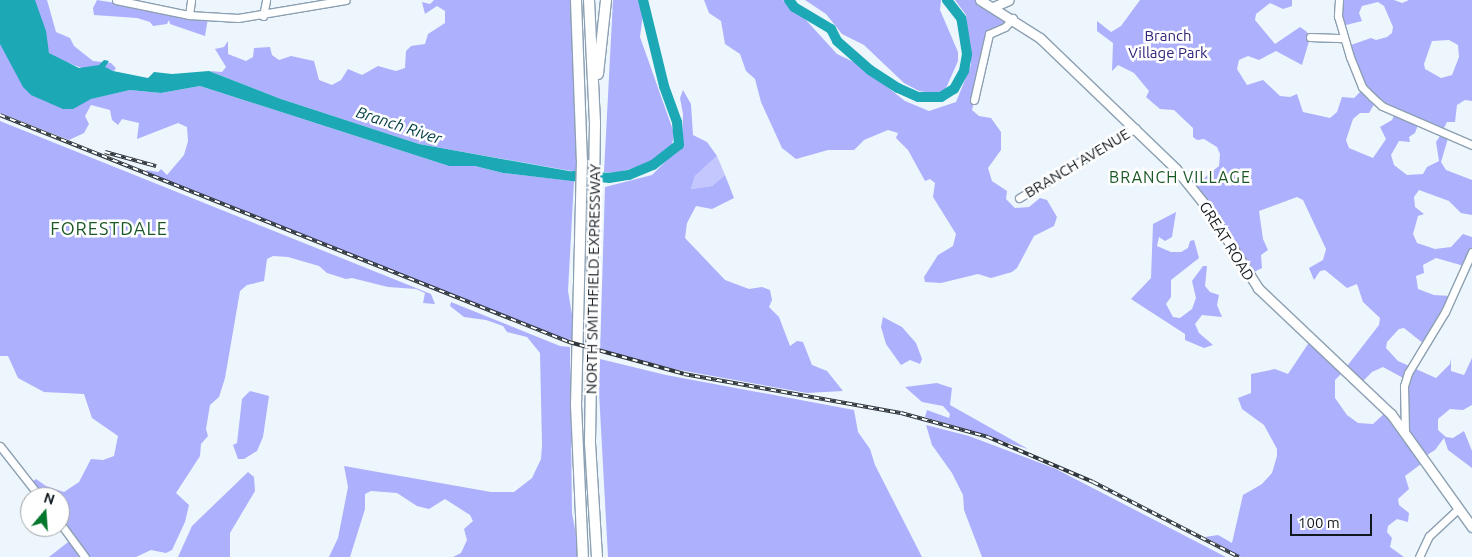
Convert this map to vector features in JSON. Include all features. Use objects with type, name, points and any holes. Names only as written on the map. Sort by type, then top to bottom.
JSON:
[{"type":"highway","name":"NORTH SMITHFIELD EXPRESSWAY","points":[[576,0],[582,160],[576,405],[583,557]]},
{"type":"highway","name":"NORTH SMITHFIELD EXPRESSWAY","points":[[589,0],[594,92],[595,161],[590,443],[597,557]]},
{"type":"highway","points":[[594,92],[606,0]]},
{"type":"main road","name":"GREAT ROAD","points":[[980,0],[1013,18],[1056,51],[1136,128],[1195,190],[1248,275],[1269,300],[1369,391],[1405,431],[1472,527]]},
{"type":"main road","points":[[994,7],[1009,0]]},
{"type":"street","points":[[116,0],[189,15],[238,18],[263,16],[345,0]]},
{"type":"street","points":[[189,15],[191,0]]},
{"type":"street","points":[[263,16],[266,0]]},
{"type":"street","points":[[1339,0],[1338,16],[1362,86],[1382,106],[1472,145]]},
{"type":"street","points":[[974,100],[989,34],[1005,27],[1013,18]]},
{"type":"street","points":[[1310,37],[1344,38]]},
{"type":"street","name":"BRANCH AVENUE","points":[[1019,198],[1136,128]]},
{"type":"street","points":[[1405,431],[1404,394],[1408,373],[1445,312],[1472,252]]},
{"type":"street","points":[[0,446],[32,487]]},
{"type":"street","points":[[1419,556],[1429,536],[1459,508]]},
{"type":"street","points":[[70,537],[85,557]]},
{"type":"shaded area","points":[[0,0],[35,0],[46,31],[49,53],[79,68],[99,65],[104,60],[109,61],[105,67],[113,71],[148,78],[154,72],[172,74],[209,71],[281,99],[419,144],[580,173],[580,182],[503,173],[475,166],[449,166],[200,86],[161,93],[130,90],[91,99],[73,109],[63,109],[31,95],[23,87],[0,44]]},
{"type":"shaded area","points":[[717,156],[725,175],[712,186],[691,189],[695,176]]},
{"type":"green space","points":[[32,0],[47,0],[56,32],[70,38],[74,46],[93,61],[111,63],[116,68],[114,71],[92,66],[87,70],[50,56]]},
{"type":"green space","points":[[97,0],[208,18],[205,36],[170,24],[169,20],[167,24],[153,26],[150,22],[137,18],[94,15],[93,8]]},
{"type":"green space","points":[[434,0],[570,0],[578,130],[577,172],[419,144],[281,99],[209,71],[222,72],[226,67],[215,49],[224,47],[228,41],[228,54],[246,61],[253,57],[254,48],[270,47],[272,55],[279,60],[291,56],[314,61],[319,80],[332,85],[341,80],[348,69],[362,75],[378,66],[396,71],[405,68],[406,51],[411,46],[425,44],[428,34],[445,23],[445,11],[437,6],[425,14],[422,2],[430,4]]},
{"type":"green space","points":[[613,0],[640,0],[643,14],[640,37],[674,133],[671,151],[667,154],[643,166],[614,173],[604,172]]},
{"type":"green space","points":[[704,0],[783,0],[795,8],[837,54],[858,64],[905,101],[929,111],[956,102],[971,65],[966,15],[955,0],[977,0],[1010,17],[1007,24],[990,33],[972,110],[979,116],[991,118],[1001,132],[1001,150],[988,168],[992,181],[1007,191],[1006,199],[1015,208],[1029,207],[1040,198],[1047,200],[1057,217],[1054,226],[1034,236],[1017,268],[1012,272],[991,278],[978,274],[941,283],[925,282],[924,277],[938,255],[953,246],[956,234],[933,197],[935,183],[930,179],[925,181],[908,150],[896,138],[898,133],[888,130],[864,140],[854,150],[828,150],[796,159],[782,148],[761,102],[755,79],[746,71],[740,54],[725,44],[721,21],[709,13]]},
{"type":"green space","points":[[805,0],[941,0],[940,10],[958,52],[958,61],[943,95],[919,91],[904,83],[864,45],[842,34],[826,14]]},
{"type":"green space","name":"Branch Village Park","points":[[1140,0],[1292,0],[1292,6],[1283,9],[1270,3],[1256,14],[1255,20],[1275,44],[1300,27],[1307,32],[1310,38],[1302,65],[1276,51],[1259,60],[1248,56],[1239,60],[1237,69],[1247,85],[1263,80],[1280,96],[1290,97],[1297,94],[1303,112],[1330,118],[1337,112],[1342,97],[1354,98],[1364,88],[1348,46],[1371,38],[1376,40],[1387,37],[1392,33],[1393,27],[1384,6],[1378,2],[1362,6],[1359,13],[1362,21],[1342,26],[1339,0],[1394,0],[1402,3],[1409,0],[1472,0],[1472,101],[1465,100],[1457,105],[1455,122],[1447,122],[1443,130],[1449,135],[1441,162],[1446,170],[1472,180],[1472,215],[1461,213],[1449,201],[1419,190],[1414,197],[1415,207],[1424,214],[1418,216],[1413,234],[1417,243],[1435,249],[1451,247],[1463,234],[1472,237],[1472,249],[1464,266],[1436,258],[1423,265],[1424,273],[1416,276],[1418,289],[1434,295],[1450,296],[1424,344],[1404,328],[1399,329],[1387,342],[1386,348],[1398,361],[1436,378],[1450,364],[1451,358],[1451,371],[1464,375],[1472,358],[1472,405],[1463,410],[1450,409],[1438,419],[1438,430],[1446,437],[1453,438],[1464,431],[1472,451],[1472,468],[1448,450],[1444,438],[1435,450],[1424,457],[1425,461],[1405,476],[1409,489],[1398,499],[1399,505],[1409,513],[1408,522],[1397,519],[1388,526],[1387,532],[1392,538],[1390,547],[1404,557],[1241,557],[1205,537],[1218,535],[1232,543],[1243,495],[1262,484],[1272,473],[1277,456],[1277,449],[1264,425],[1242,409],[1238,398],[1251,393],[1251,374],[1275,369],[1288,374],[1310,341],[1344,370],[1379,325],[1380,318],[1363,302],[1357,284],[1347,288],[1325,270],[1320,271],[1314,280],[1309,268],[1323,260],[1326,249],[1303,200],[1297,197],[1259,211],[1263,239],[1268,250],[1261,255],[1262,268],[1248,275],[1192,188],[1219,166],[1220,154],[1217,147],[1204,139],[1197,140],[1193,137],[1193,128],[1174,110],[1160,109],[1146,97],[1149,91],[1134,73],[1118,65],[1112,71],[1113,43],[1097,31],[1097,21],[1111,32],[1121,26]],"holes":[[[1449,40],[1458,45],[1459,57],[1452,75],[1441,78],[1425,69],[1424,64],[1432,41]],[[1376,101],[1396,111],[1392,120],[1380,127],[1386,139],[1373,158],[1349,148],[1346,140],[1353,119],[1360,113],[1369,113]],[[1419,122],[1442,133],[1436,142],[1439,161],[1427,167],[1423,174],[1407,175],[1394,165],[1391,155],[1399,141],[1410,142],[1409,137],[1415,133]],[[1383,367],[1405,379],[1402,427],[1386,412],[1373,424],[1358,423],[1347,415],[1335,398],[1335,380],[1344,371],[1360,384],[1372,372]]]},
{"type":"green space","points":[[0,36],[90,99],[130,90],[161,93],[200,86],[449,166],[475,166],[503,173],[574,181],[568,291],[574,326],[573,340],[563,339],[148,174],[146,170],[158,172],[161,169],[167,175],[184,155],[188,141],[187,127],[178,123],[137,139],[139,123],[122,119],[118,125],[112,120],[110,110],[91,105],[85,116],[89,124],[84,133],[69,140],[0,113]]},
{"type":"green space","points":[[683,90],[691,104],[693,135],[707,142],[717,156],[695,176],[691,189],[712,186],[725,175],[734,198],[712,209],[696,206],[687,223],[685,238],[725,280],[749,289],[762,287],[770,290],[772,300],[769,307],[779,317],[790,346],[797,341],[803,342],[812,365],[827,371],[843,391],[807,393],[668,368],[600,351],[605,187],[652,175],[682,145],[683,114],[680,98]]},
{"type":"green space","points":[[0,121],[431,294],[435,304],[423,303],[425,293],[416,289],[388,287],[352,278],[346,279],[327,273],[319,266],[288,257],[273,256],[267,259],[264,281],[247,285],[240,291],[225,378],[219,397],[210,405],[206,429],[208,436],[201,444],[200,456],[176,493],[189,505],[185,522],[172,550],[166,553],[151,550],[136,557],[49,557],[72,539],[70,536],[70,488],[79,482],[91,459],[103,460],[114,456],[118,436],[92,418],[84,394],[44,392],[18,378],[8,356],[0,356]]},
{"type":"green space","points":[[1176,212],[1172,237],[1165,241],[1159,237],[1157,246],[1171,252],[1181,252],[1188,248],[1190,241],[1194,240],[1199,258],[1171,280],[1171,297],[1166,304],[1173,317],[1180,318],[1192,309],[1196,298],[1192,281],[1203,266],[1207,266],[1205,286],[1210,292],[1219,295],[1217,305],[1222,317],[1202,315],[1195,324],[1199,333],[1213,345],[1204,348],[1185,340],[1185,334],[1131,299],[1151,278],[1153,224]]},
{"type":"green space","points":[[451,302],[560,346],[570,347],[572,513],[580,557],[453,557],[461,553],[467,540],[464,529],[473,521],[470,515],[445,499],[429,509],[417,506],[397,493],[371,491],[365,494],[365,509],[350,557],[329,557],[338,538],[348,487],[344,466],[491,492],[514,492],[532,478],[541,459],[542,445],[540,353],[527,337],[507,332],[503,326],[486,320],[464,317],[450,306]]},
{"type":"green space","points":[[883,317],[902,327],[916,343],[922,359],[920,364],[910,360],[901,365],[886,344],[881,327]]},
{"type":"green space","points":[[600,359],[666,375],[854,410],[858,432],[870,449],[875,465],[922,557],[608,557],[599,392]]},
{"type":"green space","points":[[937,383],[952,388],[950,405],[1028,449],[925,417],[927,410],[949,418],[950,414],[943,406],[922,402],[905,387]]},
{"type":"green space","points":[[250,391],[269,396],[263,437],[257,451],[244,459],[238,459],[233,445],[237,443],[242,399]]},
{"type":"green space","points":[[926,425],[969,436],[1056,469],[1226,557],[982,557],[964,510],[963,495],[952,473],[932,445]]},
{"type":"green space","points":[[248,472],[254,477],[255,491],[230,533],[230,557],[178,557],[192,526]]},
{"type":"green space","points":[[36,479],[49,487],[33,487],[30,483]]},
{"type":"waterway","name":"Branch River","points":[[574,176],[609,178],[629,175],[653,165],[679,145],[677,122],[664,86],[643,0]]},
{"type":"waterway","name":"Branch River","points":[[789,0],[794,7],[831,29],[837,41],[870,70],[898,88],[918,97],[941,97],[954,89],[964,71],[967,54],[961,18],[947,0]]},
{"type":"railway","points":[[0,115],[569,342],[684,374],[901,413],[988,437],[1093,482],[1239,557]]},
{"type":"railway","points":[[105,152],[156,166]]},
{"type":"district","name":"BRANCH VILLAGE","points":[[1180,177]]},
{"type":"district","name":"FORESTDALE","points":[[109,228]]}]
